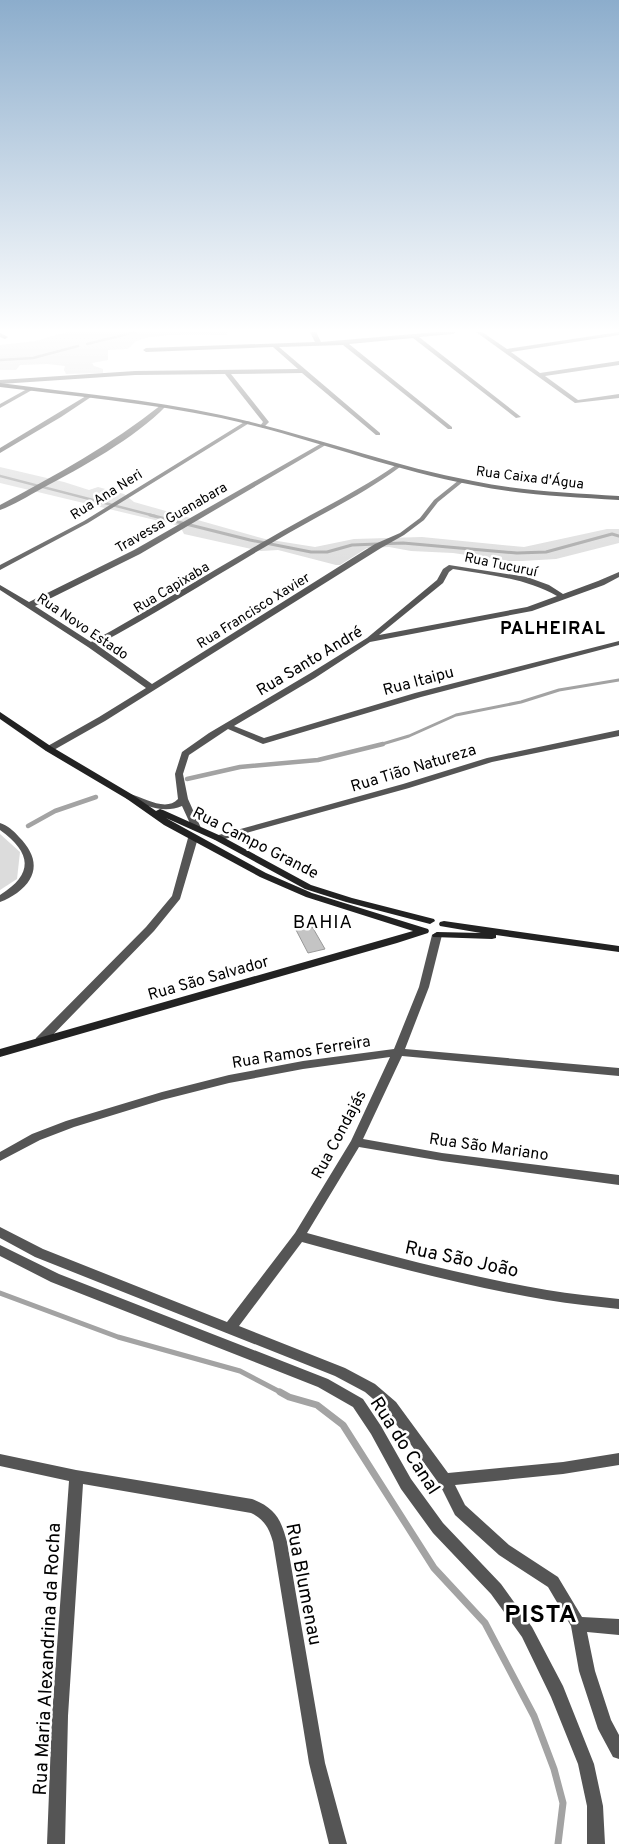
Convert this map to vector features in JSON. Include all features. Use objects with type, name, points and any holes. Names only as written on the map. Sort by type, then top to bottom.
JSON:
[{"type":"street","points":[[0,451],[56,418]]},
{"type":"street","points":[[0,508],[108,448],[149,418]]},
{"type":"street","name":"Rua Caixa d'Água","points":[[227,418],[263,426],[398,466],[461,481],[517,491],[619,498]]},
{"type":"street","points":[[263,418],[266,422],[263,426]]},
{"type":"street","points":[[359,418],[378,434]]},
{"type":"street","points":[[438,418],[450,428]]},
{"type":"street","name":"Rua Ana Neri","points":[[0,568],[86,522],[248,422]]},
{"type":"street","name":"Travessa Guanabara","points":[[30,605],[137,552],[322,445]]},
{"type":"street","name":"Rua Capixaba","points":[[91,645],[136,622],[261,546],[373,484],[398,466]]},
{"type":"street","name":"Rua Francisco Xavier","points":[[49,749],[102,719],[398,536],[422,519],[436,502],[461,481]]},
{"type":"street","name":"Rua Tucuruí","points":[[368,640],[440,582],[446,571],[452,567],[524,579],[546,587],[563,597]]},
{"type":"street","name":"Rua Santo André","points":[[194,833],[179,774],[185,754],[196,745],[368,640],[529,609],[619,574]]},
{"type":"street","name":"Rua Novo Estado","points":[[0,587],[91,645],[152,688]]},
{"type":"street","name":"Rua Itaipu","points":[[228,726],[263,740],[418,695],[619,643]]},
{"type":"street","name":"Rua Campo Grande","points":[[0,715],[49,749],[263,875],[300,892],[437,935]]},
{"type":"street","name":"Rua Tião Natureza","points":[[218,838],[406,786],[490,760],[619,734]]},
{"type":"street","points":[[130,797],[168,808],[180,804],[184,799]]},
{"type":"street","points":[[0,826],[13,834],[26,849],[30,865],[25,879],[0,899]]},
{"type":"street","points":[[40,1041],[156,923],[177,897],[194,833]]},
{"type":"street","name":"Rua Campo Grande","points":[[194,833],[218,838],[308,887],[349,900],[444,924]]},
{"type":"street","points":[[424,930],[424,923],[430,921]]},
{"type":"street","points":[[437,935],[445,931],[444,924],[619,949]]},
{"type":"street","name":"Rua São Salvador","points":[[0,1053],[393,941],[424,930]]},
{"type":"street","points":[[437,935],[538,938]]},
{"type":"street","name":"Rua Condajás","points":[[230,1328],[299,1236],[356,1142],[398,1052],[424,987],[437,935]]},
{"type":"street","name":"Rua Ramos Ferreira","points":[[0,1156],[36,1137],[70,1124],[162,1096],[294,1067],[398,1052],[619,1072]]},
{"type":"street","name":"Rua São Mariano","points":[[356,1142],[442,1157],[619,1180]]},
{"type":"street","name":"Rua do Canal","points":[[0,1232],[39,1253],[340,1372],[370,1388],[391,1406],[445,1480],[460,1510],[504,1550],[553,1582],[578,1624],[590,1680],[604,1723],[619,1751]]},
{"type":"street","name":"Rua São João","points":[[299,1236],[397,1263],[548,1296],[619,1304]]},
{"type":"street","name":"Rua do Canal","points":[[0,1250],[55,1278],[324,1383],[358,1403],[376,1430],[406,1484],[432,1521],[496,1589],[526,1632],[557,1692],[586,1764],[595,1806],[596,1844]]},
{"type":"street","points":[[445,1480],[563,1468],[619,1458]]},
{"type":"street","name":"Rua Blumenau","points":[[0,1460],[76,1476],[252,1506],[262,1510],[272,1518],[280,1542],[317,1763],[338,1844]]},
{"type":"street","name":"Rua Maria Alexandrina da Rocha","points":[[56,1844],[60,1716],[76,1476]]},
{"type":"street","points":[[578,1624],[619,1627]]},
{"type":"shaded area","points":[[0,467],[89,490],[98,487],[124,494],[134,502],[265,539],[315,547],[354,539],[422,537],[524,547],[607,529],[619,529],[619,543],[556,559],[522,561],[453,553],[411,551],[389,547],[367,548],[340,565],[336,565],[278,550],[261,551],[184,534],[180,526],[0,483]]},
{"type":"shaded area","points":[[0,834],[20,852],[17,879],[0,890]]},
{"type":"building","points":[[310,923],[325,949],[308,953],[295,928]]},
{"type":"waterway","points":[[0,476],[155,516]]},
{"type":"waterway","points":[[150,515],[250,540],[311,552],[327,552],[352,545],[403,543],[517,553],[546,552],[612,534],[619,536]]},
{"type":"waterway","points":[[379,745],[409,736],[456,715],[521,702],[559,690],[619,680]]},
{"type":"waterway","points":[[187,779],[240,767],[318,760],[379,745]]},
{"type":"waterway","points":[[28,826],[55,811],[96,797]]},
{"type":"waterway","points":[[0,1293],[118,1337],[240,1371],[282,1393]]},
{"type":"waterway","points":[[280,1392],[289,1397],[317,1405],[343,1425],[434,1568],[485,1623],[534,1716],[554,1769],[563,1803],[558,1844]]},
{"type":"district","name":"PALHEIRAL","points":[[553,628]]},
{"type":"district","name":"BAHIA","points":[[323,921]]},
{"type":"district","name":"PISTA","points":[[541,1613]]}]
